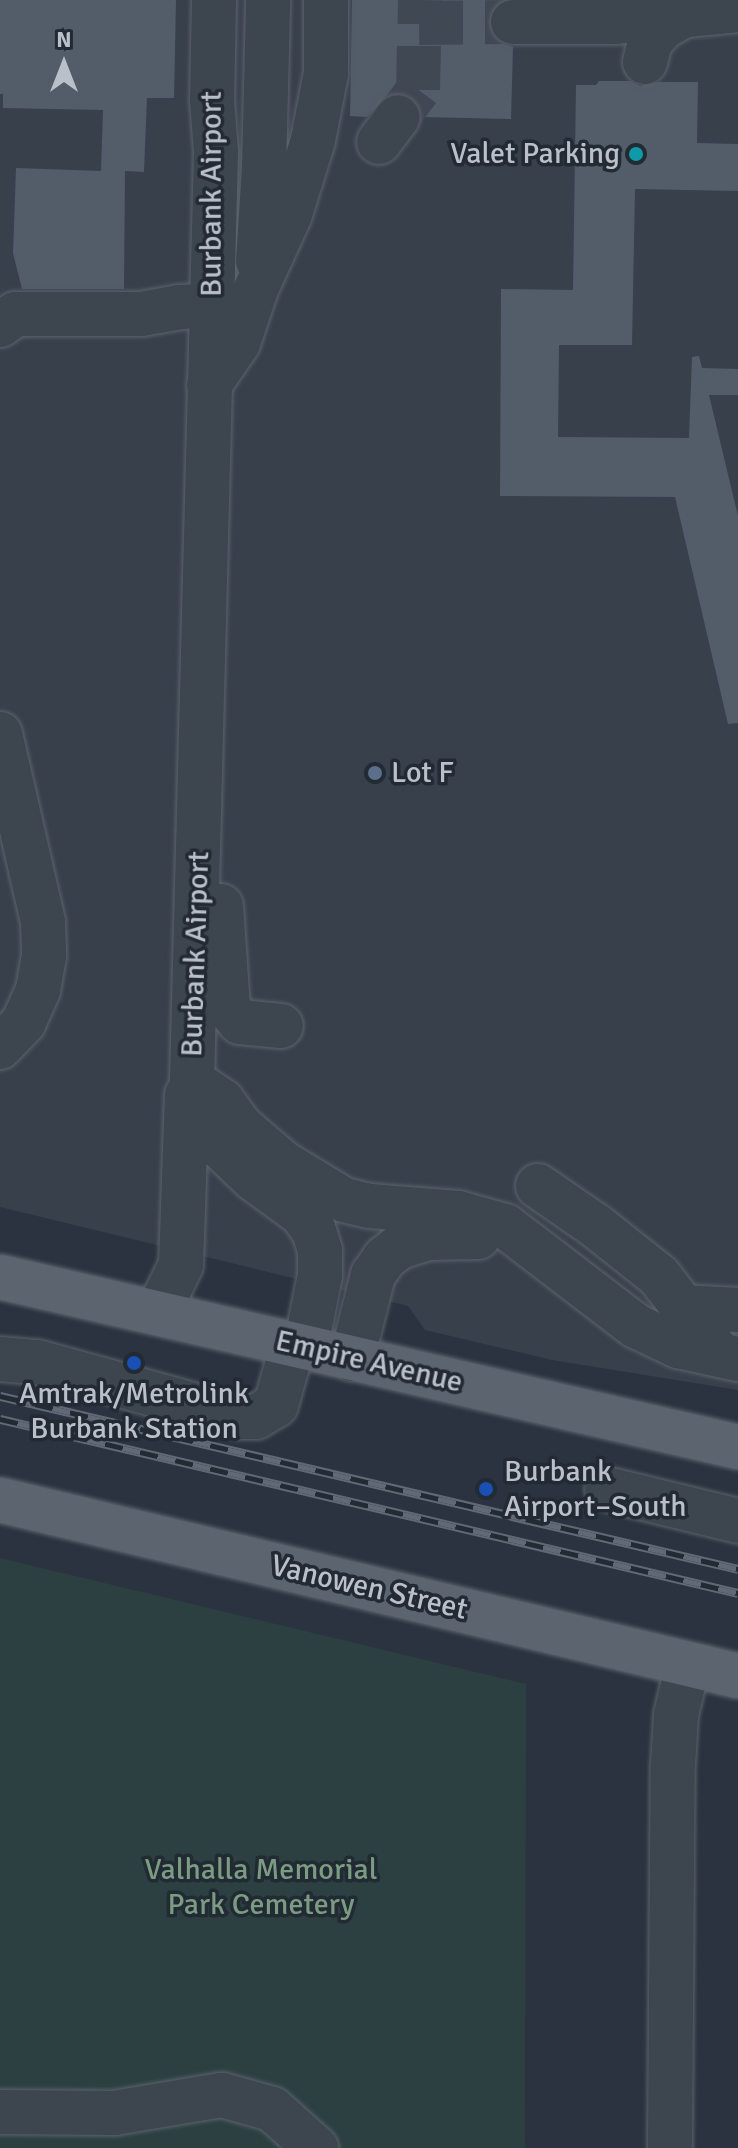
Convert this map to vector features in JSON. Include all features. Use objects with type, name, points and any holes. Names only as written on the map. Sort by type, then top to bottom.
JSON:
[{"type":"main road","name":"Empire Avenue","points":[[0,1277],[738,1447]]},
{"type":"main road","name":"Vanowen Street","points":[[0,1500],[738,1676]]},
{"type":"lane","name":"Burbank Airport","points":[[214,0],[212,100],[216,152],[207,387],[192,1081],[222,1101],[241,1127],[283,1163],[344,1200],[484,1218],[505,1226],[636,1326],[678,1346],[728,1357]]},
{"type":"lane","name":"Burbank Airport","points":[[256,289],[264,169],[268,0]]},
{"type":"lane","name":"Burbank Airport","points":[[207,387],[238,343],[256,289],[290,214],[320,111],[326,73],[326,0]]},
{"type":"lane","points":[[513,22],[614,22],[738,10]]},
{"type":"lane","points":[[645,62],[650,42],[663,27],[686,14]]},
{"type":"lane","points":[[0,325],[16,314],[141,314],[179,307],[211,306]]},
{"type":"lane","points":[[0,734],[43,922],[44,956],[38,990],[24,1022],[0,1047]]},
{"type":"lane","points":[[200,820],[217,853],[228,1008],[240,1022],[281,1026]]},
{"type":"lane","points":[[158,1312],[181,1265],[185,1103],[192,1081]]},
{"type":"lane","points":[[0,1359],[37,1362],[236,1417],[256,1417],[276,1405],[300,1345],[320,1275],[320,1251],[314,1231],[302,1214],[254,1179],[209,1136],[195,1110],[192,1081]]},
{"type":"lane","points":[[538,1186],[596,1226],[647,1267],[728,1357]]},
{"type":"lane","points":[[352,1359],[373,1275],[385,1258],[399,1247],[428,1238],[457,1235],[517,1238]]},
{"type":"lane","points":[[682,1307],[738,1310]]},
{"type":"lane","points":[[607,1489],[738,1521]]},
{"type":"lane","points":[[670,2148],[673,1765],[676,1715],[688,1664]]},
{"type":"lane","points":[[0,2112],[114,2113],[222,2095],[272,2109],[316,2148]]},
{"type":"shaded area","points":[[0,0],[738,0],[738,1390],[552,1360],[425,1330],[408,1306],[0,1207]]},
{"type":"green space","name":"Valhalla Memorial Park Cemetery","points":[[0,1558],[526,1684],[525,2148],[0,2148]]},
{"type":"building","points":[[0,0],[176,0],[174,98],[147,98],[144,172],[125,171],[124,289],[22,289],[13,253],[16,168],[101,171],[103,110],[3,108],[3,94],[0,94]]},
{"type":"building","points":[[352,0],[501,0],[492,9],[488,23],[491,34],[500,43],[513,47],[511,119],[423,117],[414,98],[400,92],[388,94],[367,117],[350,116]]},
{"type":"building","points":[[599,81],[630,81],[640,86],[659,82],[698,82],[697,143],[738,144],[738,191],[635,189],[632,345],[559,345],[558,437],[689,438],[692,357],[699,356],[702,368],[738,369],[738,395],[709,395],[738,516],[738,723],[728,724],[675,497],[500,496],[501,289],[573,290],[576,85],[596,85]]},
{"type":"tunnel","points":[[398,117],[418,90],[420,0]]},
{"type":"tunnel","points":[[419,23],[513,22]]},
{"type":"railway","points":[[0,1396],[738,1569]]},
{"type":"railway","points":[[0,1419],[738,1593]]},
{"type":"place","name":"Valet Parking","points":[[636,154]]},
{"type":"place","name":"Lot F","points":[[375,773]]},
{"type":"place","name":"Amtrak/Metrolink Burbank Station","points":[[134,1363]]},
{"type":"place","name":"Burbank Airport–South","points":[[486,1489]]}]
